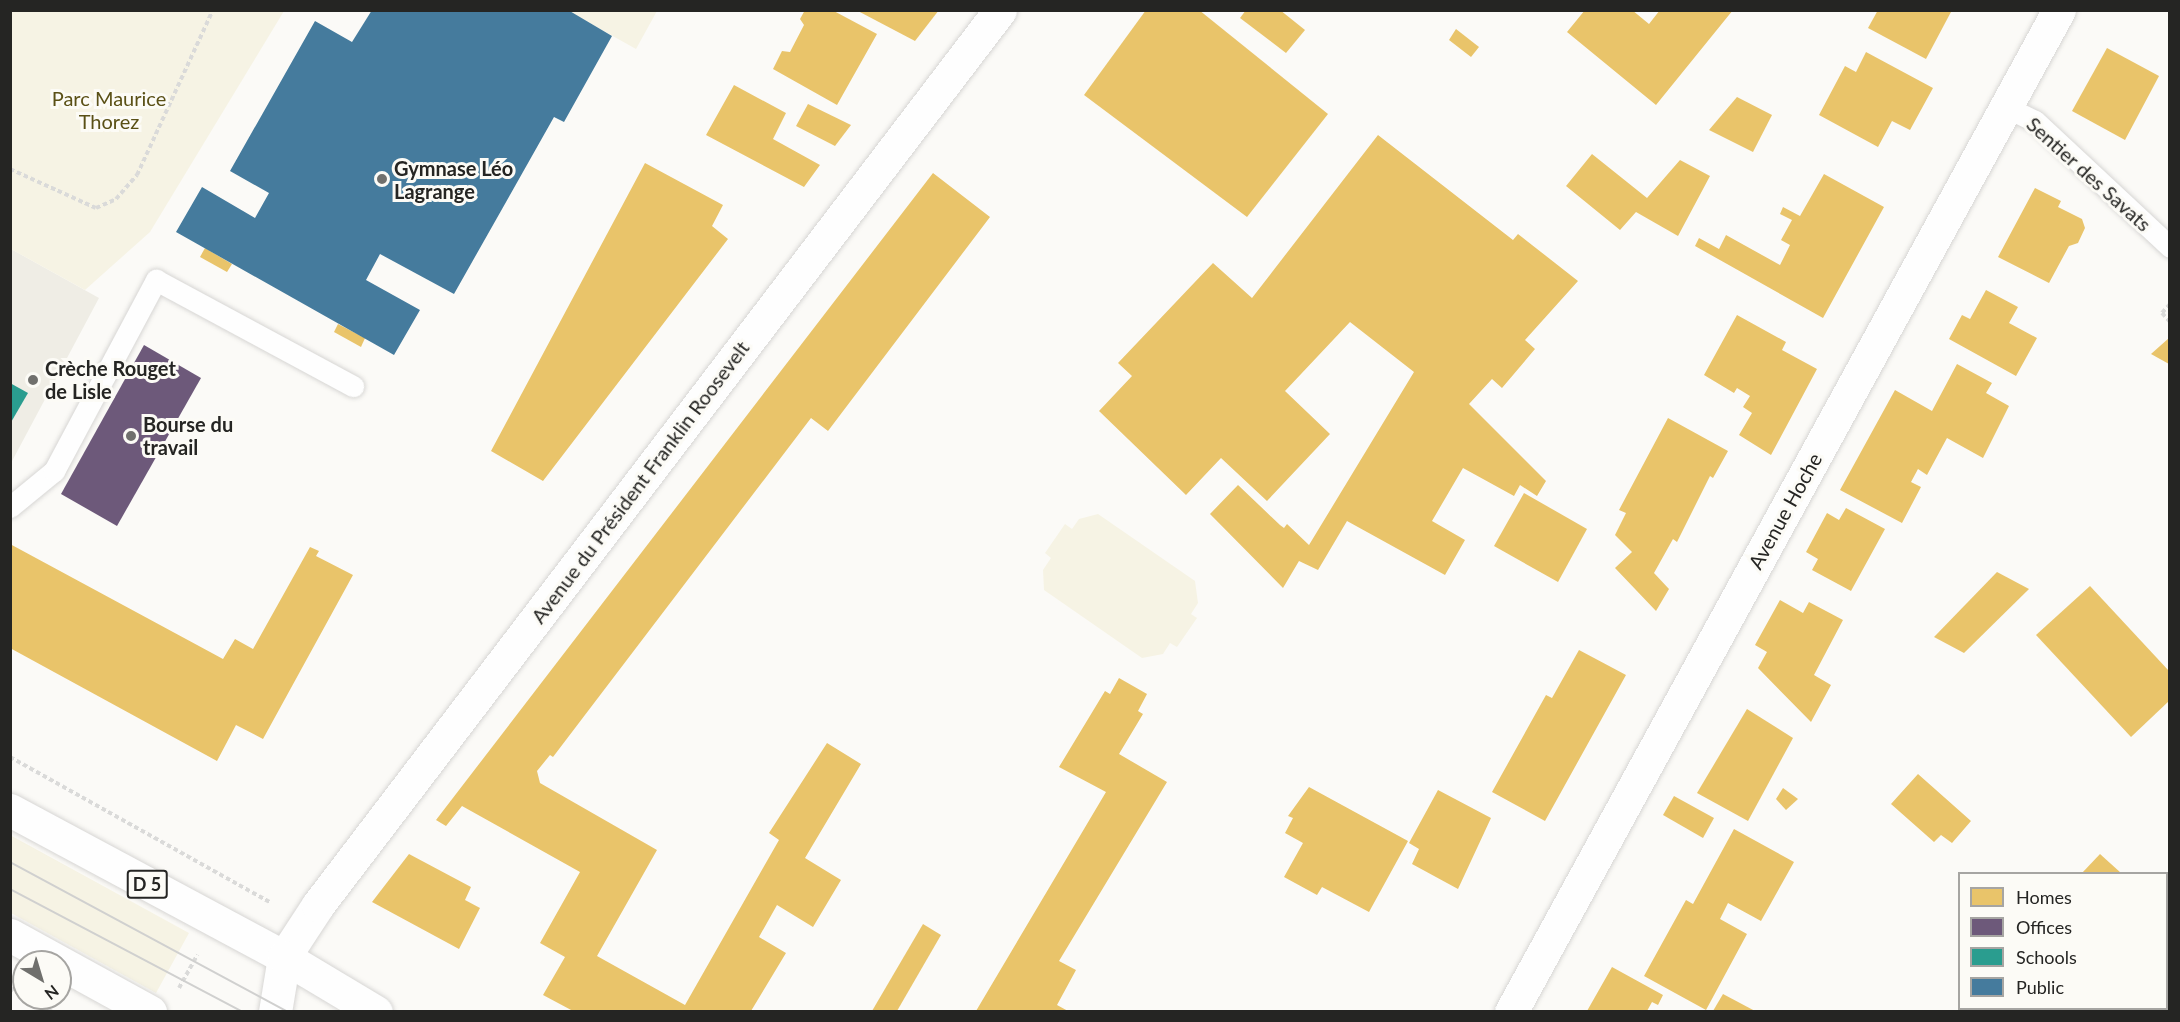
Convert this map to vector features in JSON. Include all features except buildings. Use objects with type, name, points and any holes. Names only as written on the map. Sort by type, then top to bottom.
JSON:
[{"type":"street","name":"Avenue du Président Franklin Roosevelt","points":[[284,957],[325,896],[1000,10]]},
{"type":"street","name":"Avenue Hoche","points":[[1511,1011],[2059,10]]},
{"type":"street","name":"D 5","points":[[10,810],[284,957],[376,1011]]},
{"type":"street","points":[[10,935],[163,1003]]},
{"type":"street","points":[[275,1011],[284,957]]},
{"type":"lane","name":"Sentier des Savats","points":[[2006,107],[2033,119],[2169,247]]},
{"type":"lane","points":[[10,507],[54,471],[156,280],[353,386]]},
{"type":"path","points":[[10,169],[96,208],[116,199],[137,175],[213,10]]},
{"type":"path","points":[[2169,304],[2162,313],[2169,322]]},
{"type":"path","points":[[163,1003],[202,946]]},
{"type":"shaded area","name":"Crèche Rouget de Lisle","points":[[11,249],[99,298],[11,463]]},
{"type":"green space","name":"Parc Maurice Thorez","points":[[10,11],[284,11],[150,232],[85,290],[11,249]]},
{"type":"green space","points":[[568,11],[657,11],[636,49]]},
{"type":"green space","points":[[1098,514],[1195,581],[1198,603],[1191,614],[1197,618],[1177,647],[1170,643],[1163,654],[1142,658],[1044,590],[1043,570],[1051,558],[1045,553],[1065,524],[1072,529],[1079,519]]},
{"type":"green space","points":[[10,835],[189,933],[156,993],[11,913]]},
{"type":"tram line","points":[[10,862],[288,1012]]},
{"type":"tram line","points":[[10,889],[243,1012]]},
{"type":"place","name":"Gymnase Léo Lagrange","points":[[382,179]]},
{"type":"place","name":"Crèche Rouget de Lisle","points":[[33,380]]},
{"type":"place","name":"Bourse du travail","points":[[131,436]]}]
